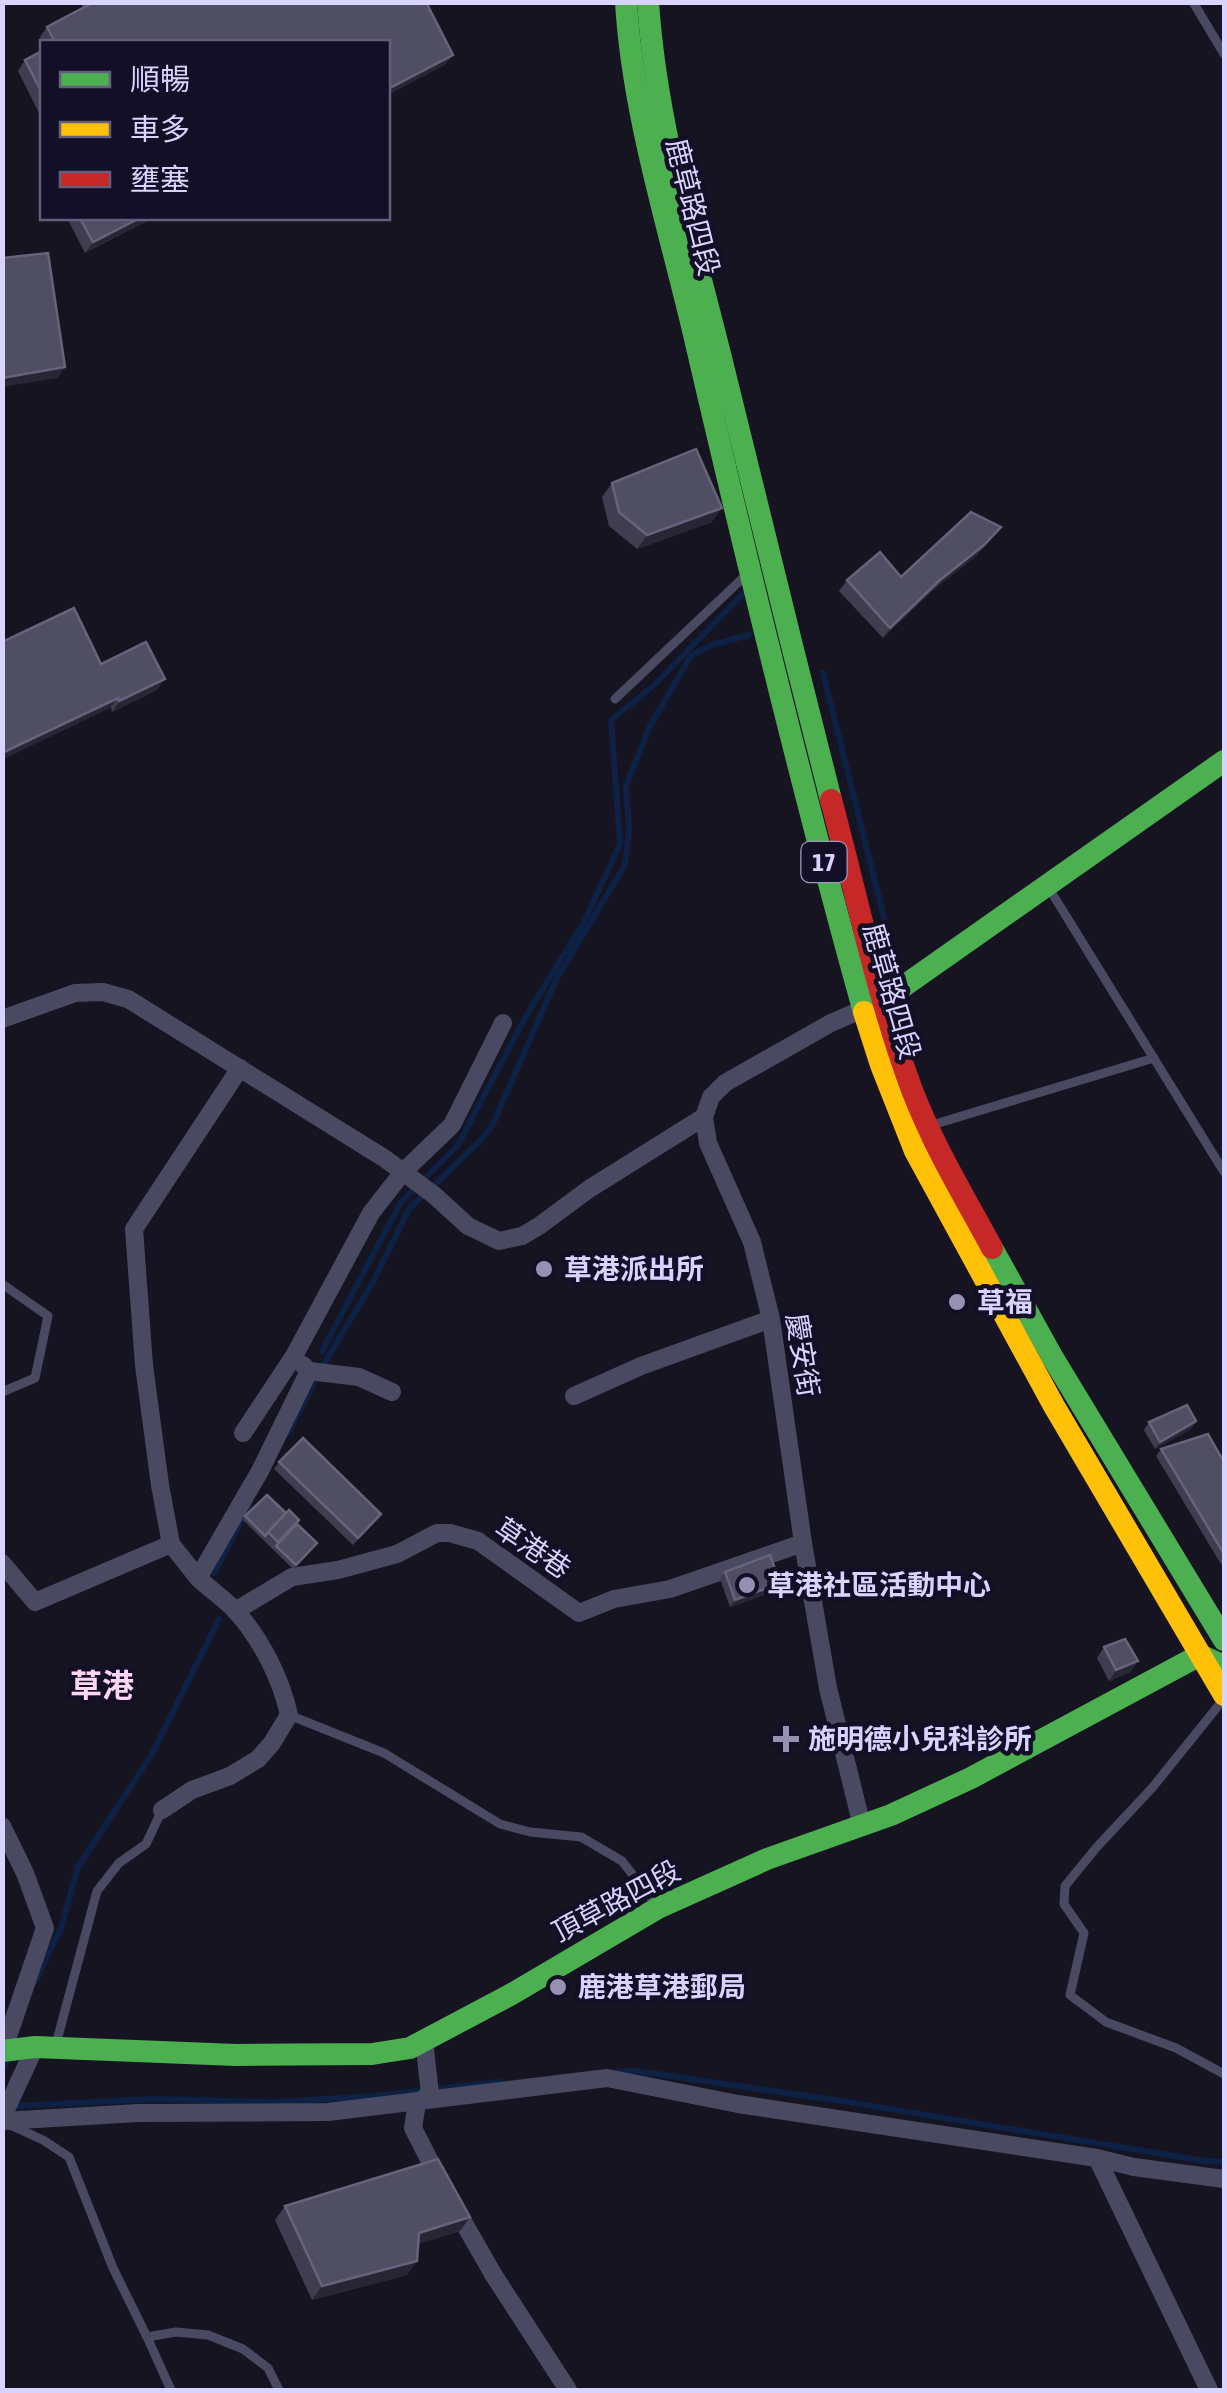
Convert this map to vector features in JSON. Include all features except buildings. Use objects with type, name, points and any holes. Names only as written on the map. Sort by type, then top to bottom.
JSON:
[{"type":"main road","name":"鹿草路四段","points":[[626,2],[640,49]]},
{"type":"main road","name":"鹿草路四段","points":[[648,2],[640,49],[642,124],[683,249],[824,769],[893,1098],[914,1151],[1054,1406],[1224,1696]]},
{"type":"main road","name":"鹿草路四段","points":[[697,302],[750,572],[874,1005],[928,1127],[1053,1358],[1224,1640]]},
{"type":"main road","points":[[874,1005],[1224,762]]},
{"type":"main road","points":[[1200,1655],[1224,1666]]},
{"type":"main road","name":"頂草路四段","points":[[3,2051],[45,2047],[372,2054],[410,2048],[510,1995],[658,1908],[768,1859],[862,1826],[971,1778],[1200,1655]]},
{"type":"street","points":[[5,1012],[75,993],[103,992],[128,1000],[408,1175],[468,1226],[500,1241],[522,1236],[704,1118],[712,1096],[725,1083],[874,1005]]},
{"type":"street","points":[[243,1433],[294,1356],[371,1213],[452,1125],[503,1023]]},
{"type":"street","points":[[162,1810],[192,1790],[230,1776],[258,1758],[289,1715],[284,1692],[268,1658],[235,1611],[198,1578],[171,1544],[144,1365],[134,1229],[240,1068]]},
{"type":"street","name":"慶安街","points":[[704,1118],[708,1144],[752,1242],[771,1319],[828,1688],[862,1826]]},
{"type":"street","points":[[574,1396],[641,1366],[771,1319]]},
{"type":"street","points":[[294,1356],[309,1370],[359,1377],[392,1392]]},
{"type":"street","points":[[198,1578],[260,1472],[309,1370]]},
{"type":"street","name":"草港巷","points":[[235,1611],[292,1577],[338,1570],[396,1554],[436,1533],[478,1542],[578,1612],[614,1599],[670,1589],[804,1543]]},
{"type":"street","points":[[2,1563],[36,1602],[171,1544]]},
{"type":"street","points":[[2,1826],[25,1873],[44,1928],[3,2051]]},
{"type":"street","points":[[424,2040],[430,2094],[418,2103],[413,2128],[446,2194],[568,2390]]},
{"type":"street","points":[[45,2047],[4,2114],[3,2122],[138,2113],[328,2112],[607,2078],[738,2104],[1224,2178]]},
{"type":"street","points":[[1097,2158],[1209,2390]]},
{"type":"lane","points":[[1193,2],[1224,54]]},
{"type":"lane","points":[[615,700],[750,572]]},
{"type":"lane","points":[[1048,886],[1224,1172]]},
{"type":"lane","points":[[928,1127],[1154,1058]]},
{"type":"lane","points":[[2,1284],[48,1316],[35,1378],[2,1392]]},
{"type":"lane","points":[[1224,1696],[1152,1788],[1066,1886],[1064,1904],[1084,1933],[1070,1995],[1106,2022],[1176,2048],[1224,2074]]},
{"type":"lane","points":[[289,1715],[384,1753],[500,1824],[581,1838],[622,1861],[658,1908]]},
{"type":"lane","points":[[45,2047],[97,1892],[119,1864],[146,1844],[162,1810]]},
{"type":"lane","points":[[3,2122],[68,2157],[113,2268],[171,2390]]},
{"type":"lane","points":[[148,2337],[176,2332],[208,2335],[243,2349],[268,2368],[278,2390]]},
{"type":"waterway","points":[[322,1351],[401,1202],[458,1145],[526,1016],[584,922],[620,844],[611,720],[653,686],[743,594]]},
{"type":"waterway","points":[[288,1433],[373,1282],[409,1209],[492,1126],[556,980],[625,865],[629,830],[626,786],[650,726],[691,656],[711,645],[749,635]]},
{"type":"waterway","points":[[823,673],[899,978],[902,975]]},
{"type":"waterway","points":[[214,1573],[249,1506]]},
{"type":"waterway","points":[[35,1982],[61,1928],[78,1867],[152,1754],[219,1619]]},
{"type":"waterway","points":[[2,2073],[9,2055]]},
{"type":"waterway","points":[[617,2072],[637,2071],[848,2102],[1224,2162]]},
{"type":"waterway","points":[[14,2106],[155,2099],[278,2102],[500,2082]]},
{"type":"traffic: fast","points":[[626,2],[636,88],[654,174],[776,678],[864,1012]]},
{"type":"traffic: fast","points":[[648,2],[659,92],[677,182],[831,800]]},
{"type":"traffic: fast","points":[[884,1000],[1224,761]]},
{"type":"traffic: fast","points":[[992,1248],[1053,1358],[1224,1640]]},
{"type":"traffic: fast","points":[[2,2051],[35,2047],[236,2055],[372,2054],[410,2048],[510,1995],[658,1908],[767,1859],[891,1815],[971,1778],[1200,1655],[1224,1666]]},
{"type":"traffic: slow","points":[[864,1012],[915,1151],[1054,1406],[1224,1695]]},
{"type":"traffic: jam","points":[[831,800],[878,982],[912,1090],[939,1150],[992,1248]]},
{"type":"place","name":"草港派出所","points":[[544,1269]]},
{"type":"place","name":"草福","points":[[957,1302]]},
{"type":"place","name":"草港社區活動中心","points":[[747,1585]]},
{"type":"place","name":"施明德小兒科診所","points":[[786,1739]]},
{"type":"place","name":"鹿港草港郵局","points":[[558,1987]]},
{"type":"district","name":"草港","points":[[102,1685]]}]
